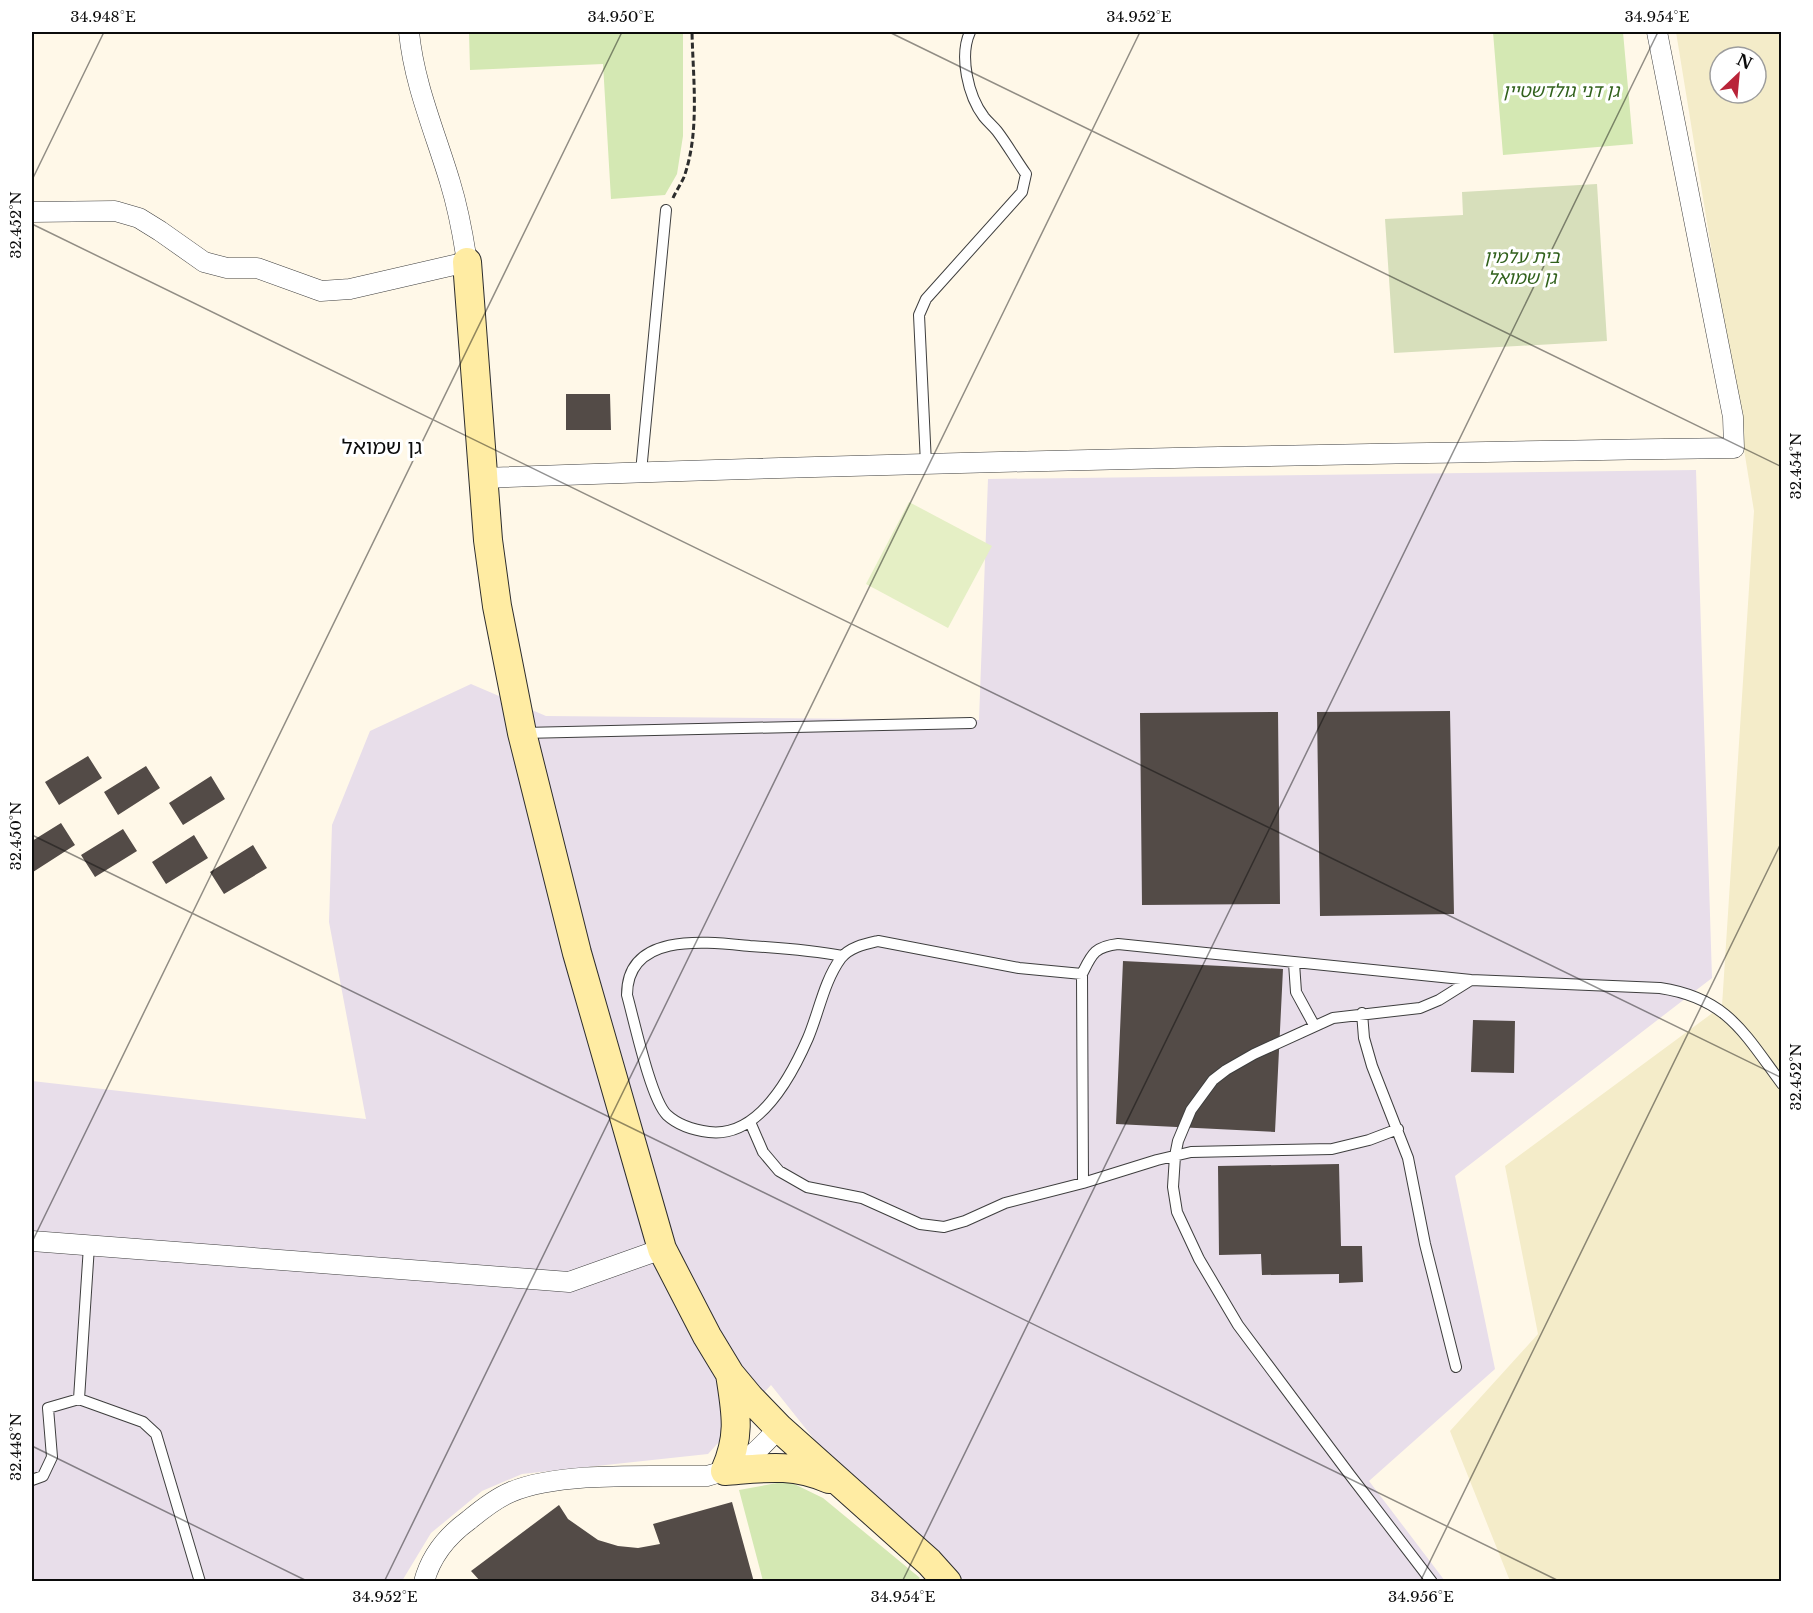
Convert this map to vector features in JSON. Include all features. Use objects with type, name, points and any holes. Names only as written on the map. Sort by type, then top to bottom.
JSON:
[{"type":"street","points":[[409,32],[418,82],[451,183],[461,223],[467,262],[491,572],[522,732],[578,953],[662,1249],[698,1320],[730,1374],[750,1398],[778,1428],[947,1581]]},
{"type":"street","points":[[484,478],[926,464],[1734,448],[1733,417],[1658,32]]},
{"type":"street","points":[[32,212],[115,212],[139,218],[204,262],[227,268],[257,268],[321,291],[350,289],[467,262]]},
{"type":"street","points":[[32,1241],[569,1282],[662,1249]]},
{"type":"street","points":[[725,1472],[735,1448],[736,1431],[736,1412],[730,1374]]},
{"type":"street","points":[[725,1472],[743,1463],[778,1428]]},
{"type":"street","points":[[424,1581],[428,1565],[441,1545],[475,1515],[509,1492],[528,1486],[576,1479],[707,1476],[725,1472],[782,1467],[814,1472],[840,1483]]},
{"type":"lane","points":[[926,464],[919,315],[926,299],[1022,192],[1026,174],[996,129],[984,117],[971,93],[965,72],[967,38],[970,32]]},
{"type":"lane","points":[[641,472],[666,210]]},
{"type":"lane","points":[[522,732],[971,723]]},
{"type":"lane","points":[[842,956],[810,950],[691,942],[662,947],[643,957],[627,980],[627,995],[658,1104],[666,1115],[681,1125],[714,1133],[732,1130],[750,1122],[769,1105],[786,1078],[807,1039],[831,974],[842,956],[859,945],[878,941],[1019,968],[1082,974]]},
{"type":"lane","points":[[1083,1184],[1082,974],[1092,954],[1104,946],[1118,944],[1471,980],[1660,988],[1681,991],[1724,1012],[1742,1030],[1782,1084]]},
{"type":"lane","points":[[1293,963],[1296,992],[1314,1025]]},
{"type":"lane","points":[[1432,1581],[1238,1325],[1199,1259],[1177,1212],[1173,1187],[1175,1156],[1178,1141],[1191,1110],[1213,1080],[1226,1070],[1254,1054],[1333,1018],[1420,1008],[1439,1000],[1471,980]]},
{"type":"lane","points":[[1362,1013],[1364,1038],[1372,1066],[1408,1158],[1425,1244],[1456,1367]]},
{"type":"lane","points":[[750,1122],[763,1152],[779,1172],[807,1187],[862,1198],[920,1224],[944,1227],[965,1221],[1005,1203],[1083,1184],[1191,1152],[1332,1149],[1369,1140],[1398,1129]]},
{"type":"lane","points":[[79,1399],[89,1246]]},
{"type":"lane","points":[[32,1480],[43,1476],[52,1457],[48,1408],[79,1399],[143,1422],[156,1434],[200,1581]]},
{"type":"path","points":[[666,210],[684,178],[691,143],[694,112],[692,32]]},
{"type":"shaded area","points":[[1676,32],[1781,32],[1781,1581],[1510,1581],[1450,1431],[1538,1334],[1505,1166],[1722,1006],[1754,511]]},
{"type":"shaded area","points":[[1696,470],[1712,978],[1455,1176],[1495,1369],[1369,1481],[1445,1581],[962,1581],[826,1454],[771,1385],[708,1454],[522,1474],[482,1491],[431,1533],[402,1581],[32,1582],[32,1081],[366,1119],[329,922],[332,825],[370,731],[471,684],[546,716],[979,720],[988,479]]},
{"type":"green space","points":[[469,32],[683,32],[683,136],[677,174],[665,195],[611,199],[603,64],[470,70]]},
{"type":"green space","name":"גן דני גולדשטיין","points":[[1493,32],[1623,32],[1633,144],[1503,155]]},
{"type":"green space","name":"בית עלמין גן שמואל","points":[[1597,184],[1607,341],[1394,353],[1385,219],[1463,215],[1462,192]]},
{"type":"green space","points":[[909,502],[992,546],[948,628],[866,584]]},
{"type":"green space","points":[[788,1481],[823,1498],[920,1578],[915,1582],[763,1581],[739,1490]]},
{"type":"building","points":[[566,394],[610,394],[611,430],[566,430]]},
{"type":"building","points":[[1450,711],[1454,914],[1320,916],[1317,712]]},
{"type":"building","points":[[1278,712],[1280,904],[1142,905],[1140,713]]},
{"type":"building","points":[[88,756],[102,778],[59,805],[45,782]]},
{"type":"building","points":[[146,766],[160,788],[118,815],[104,792]]},
{"type":"building","points":[[211,776],[225,799],[183,825],[169,803]]},
{"type":"building","points":[[61,823],[75,845],[33,872],[32,841]]},
{"type":"building","points":[[123,829],[137,851],[95,877],[81,855]]},
{"type":"building","points":[[194,835],[208,858],[166,884],[152,862]]},
{"type":"building","points":[[253,845],[267,868],[224,894],[210,872]]},
{"type":"building","points":[[1123,961],[1283,969],[1275,1132],[1116,1124]]},
{"type":"building","points":[[1473,1020],[1515,1021],[1514,1073],[1471,1072]]},
{"type":"building","points":[[1339,1164],[1341,1246],[1362,1246],[1363,1282],[1339,1283],[1339,1274],[1262,1275],[1261,1254],[1219,1255],[1218,1166]]},
{"type":"building","points":[[732,1502],[754,1582],[481,1582],[471,1571],[559,1505],[568,1519],[598,1540],[618,1546],[638,1548],[660,1544],[653,1524]]},
{"type":"district","name":"גן שמואל","points":[[382,447]]}]
